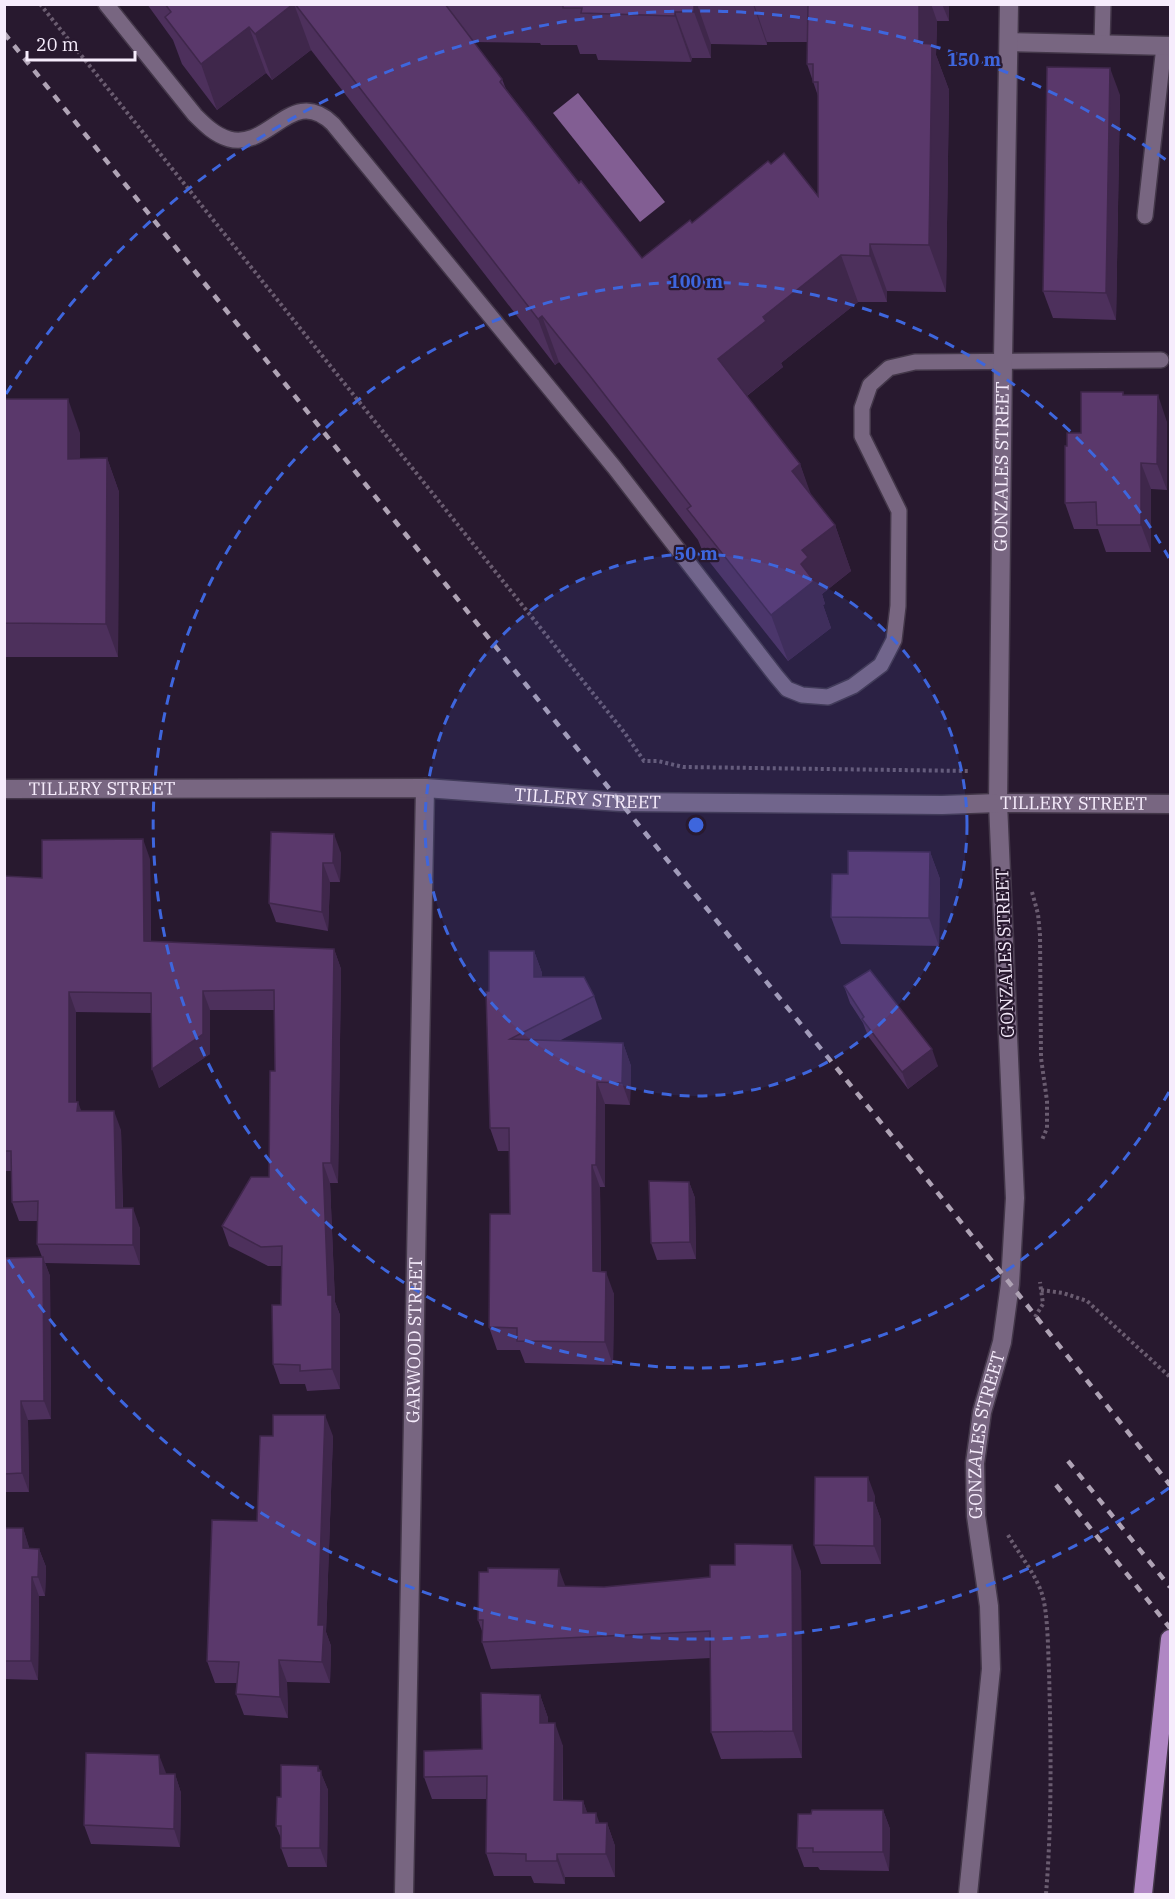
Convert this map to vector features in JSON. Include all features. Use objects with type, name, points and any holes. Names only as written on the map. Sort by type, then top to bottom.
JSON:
[{"type":"main road","points":[[1143,1894],[1170,1639]]},
{"type":"street","name":"GONZALES STREET","points":[[968,1894],[991,1669],[989,1606],[976,1516],[975,1463],[982,1412],[1002,1342],[1010,1284],[1015,1198],[998,803],[1009,4]]},
{"type":"street","points":[[1009,42],[1167,46]]},
{"type":"street","name":"TILLERY STREET","points":[[4,789],[425,788],[620,802],[942,805],[1170,804]]},
{"type":"street","name":"GARWOOD STREET","points":[[404,1894],[425,788]]},
{"type":"lane","points":[[106,4],[195,115],[211,130],[230,140],[248,139],[298,112],[311,110],[323,114],[614,466],[776,676],[787,689],[802,695],[828,697],[854,686],[881,665],[894,640],[898,606],[899,512],[862,436],[862,408],[870,386],[890,368],[915,362],[1161,360]]},
{"type":"lane","points":[[1102,44],[1103,4]]},
{"type":"lane","points":[[1145,216],[1167,46]]},
{"type":"path","points":[[40,4],[602,704],[644,761],[658,761],[683,767],[969,771]]},
{"type":"path","points":[[1030,881],[1039,924],[1041,1058],[1047,1101],[1047,1128],[1039,1149]]},
{"type":"path","points":[[1032,1323],[1043,1304],[1040,1272]]},
{"type":"path","points":[[1041,1290],[1063,1293],[1087,1301],[1170,1377]]},
{"type":"path","points":[[1005,1529],[1033,1574],[1042,1595],[1048,1644],[1046,1894]]},
{"type":"shaded area","points":[[578,93],[665,202],[640,222],[553,113]]},
{"type":"building","points":[[165,4],[293,4],[255,34],[249,27],[201,64],[165,17],[171,12]]},
{"type":"building","points":[[295,4],[445,4],[502,79],[500,82],[579,183],[581,181],[642,258],[690,220],[692,223],[768,161],[771,164],[784,153],[818,196],[818,82],[813,82],[813,64],[807,64],[808,4],[919,4],[919,43],[932,44],[929,245],[870,244],[870,256],[841,255],[763,317],[766,321],[718,359],[800,464],[792,471],[835,525],[802,550],[808,557],[801,564],[814,581],[771,615],[687,509],[691,506],[590,376],[542,316],[538,319]]},
{"type":"building","points":[[563,4],[694,4],[694,12],[675,12],[675,16],[581,13],[582,8],[563,8]]},
{"type":"building","points":[[1047,67],[1110,68],[1106,293],[1043,291]]},
{"type":"building","points":[[1081,392],[1158,395],[1157,464],[1141,463],[1141,525],[1097,525],[1096,502],[1065,503],[1065,446],[1067,446],[1067,433],[1081,433]]},
{"type":"building","points":[[4,399],[68,399],[68,459],[107,458],[106,624],[4,623]]},
{"type":"building","points":[[271,832],[334,834],[333,863],[323,863],[322,912],[269,903]]},
{"type":"building","points":[[143,839],[144,941],[334,949],[331,1163],[323,1163],[328,1295],[332,1295],[332,1369],[300,1371],[300,1365],[273,1364],[272,1305],[281,1305],[282,1246],[261,1247],[222,1226],[251,1177],[269,1177],[270,1071],[275,1071],[274,990],[203,991],[203,1034],[152,1069],[151,993],[69,992],[69,1102],[78,1102],[77,1111],[114,1111],[116,1208],[133,1208],[133,1245],[37,1244],[38,1201],[12,1202],[11,1151],[4,1151],[4,876],[42,878],[42,840]]},
{"type":"building","points":[[848,851],[930,852],[929,918],[831,917],[832,874],[848,874]]},
{"type":"building","points":[[489,951],[534,951],[534,977],[584,977],[594,996],[510,1039],[623,1043],[622,1083],[597,1082],[596,1165],[592,1165],[593,1271],[606,1272],[605,1342],[517,1341],[517,1328],[489,1327],[490,1214],[510,1214],[509,1128],[490,1128],[486,992],[489,991]]},
{"type":"building","points":[[870,970],[932,1049],[902,1072],[862,1019],[864,1017],[844,986]]},
{"type":"building","points":[[649,1181],[689,1182],[690,1242],[651,1243]]},
{"type":"building","points":[[43,1257],[44,1401],[21,1401],[22,1473],[4,1474],[4,1258]]},
{"type":"building","points":[[273,1415],[325,1415],[318,1625],[324,1625],[322,1662],[279,1660],[280,1697],[236,1694],[239,1662],[207,1661],[212,1520],[257,1521],[260,1436],[273,1436]]},
{"type":"building","points":[[815,1477],[868,1477],[868,1501],[874,1501],[874,1546],[814,1545]]},
{"type":"building","points":[[4,1528],[23,1528],[23,1548],[39,1549],[38,1577],[32,1577],[31,1661],[4,1661]]},
{"type":"building","points":[[735,1544],[792,1545],[793,1731],[711,1732],[710,1631],[482,1642],[483,1620],[478,1620],[479,1572],[488,1572],[488,1568],[559,1569],[558,1586],[604,1587],[710,1577],[710,1565],[735,1565]]},
{"type":"building","points":[[481,1693],[540,1695],[540,1723],[555,1723],[554,1800],[583,1801],[583,1813],[596,1813],[596,1823],[607,1823],[606,1854],[557,1854],[557,1861],[526,1861],[526,1854],[486,1853],[487,1776],[424,1777],[424,1751],[482,1749]]},
{"type":"building","points":[[86,1753],[159,1755],[160,1774],[175,1774],[174,1829],[84,1825]]},
{"type":"building","points":[[281,1765],[318,1766],[318,1771],[321,1771],[320,1848],[281,1848],[281,1826],[276,1826],[277,1797],[281,1797]]},
{"type":"building","points":[[812,1810],[883,1810],[883,1852],[813,1852],[813,1848],[797,1848],[798,1814],[811,1814]]},
{"type":"railway","points":[[4,33],[620,802],[918,1168],[1170,1485]]},
{"type":"railway","points":[[1068,1461],[1170,1587]]},
{"type":"railway","points":[[1056,1485],[1170,1628]]}]
